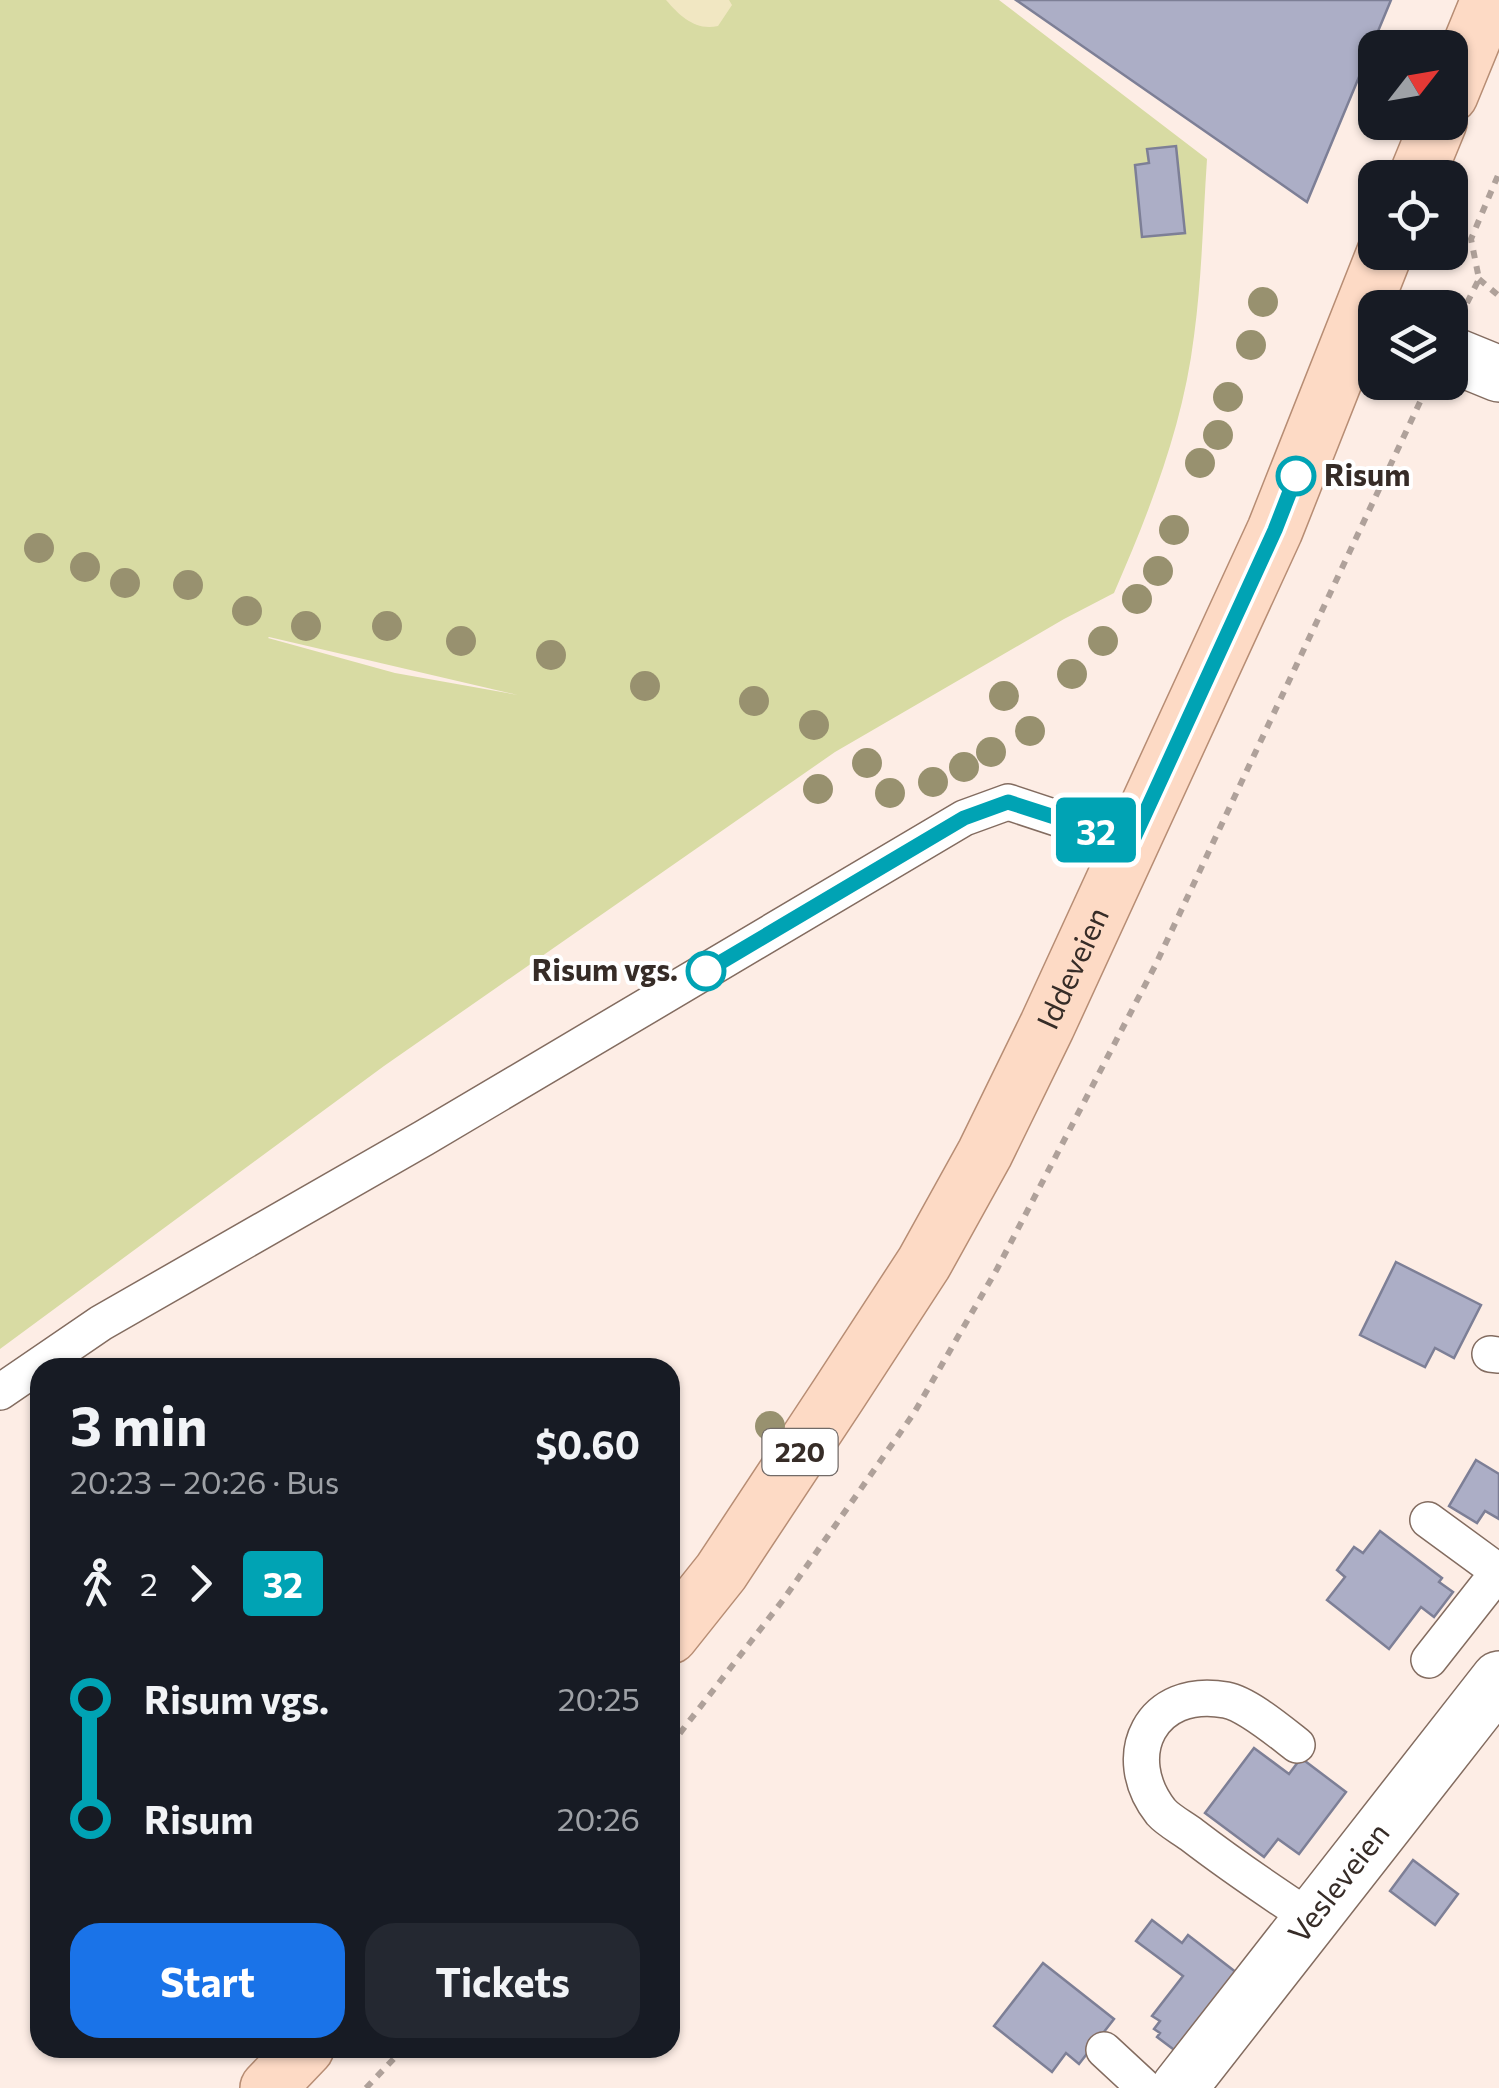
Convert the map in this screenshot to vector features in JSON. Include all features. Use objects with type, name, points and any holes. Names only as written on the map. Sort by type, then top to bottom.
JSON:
[{"type":"main road","points":[[1468,51],[1489,0]]},
{"type":"main road","name":"Iddeveien","points":[[680,1623],[720,1572],[924,1264],[985,1153],[1132,842],[1358,340]]},
{"type":"main road","points":[[268,2088],[296,2058]]},
{"type":"street","points":[[1468,361],[1499,374]]},
{"type":"street","name":"Vesleveien","points":[[1179,2088],[1312,1919],[1378,1858],[1497,1687]]},
{"type":"lane","points":[[49,1358],[100,1323],[424,1138],[964,818],[1008,802],[1132,842]]},
{"type":"lane","points":[[0,1392],[30,1371]]},
{"type":"lane","points":[[1428,1520],[1499,1571],[1429,1660]]},
{"type":"lane","points":[[1297,1745],[1228,1700],[1205,1700],[1172,1704],[1155,1715],[1142,1756],[1147,1782],[1162,1812],[1312,1919]]},
{"type":"lane","points":[[1104,2050],[1144,2088]]},
{"type":"path","points":[[1499,173],[1472,238],[1478,279],[1499,296]]},
{"type":"path","points":[[366,2088],[394,2058]]},
{"type":"green space","points":[[0,0],[999,0],[1207,159],[1197,314],[1182,402],[1152,499],[1114,593],[835,752],[384,1066],[0,1349]],"holes":[[[269,637],[518,695],[395,673]]]},
{"type":"sand","points":[[666,0],[729,0],[732,5],[718,26],[710,27],[689,21]]},
{"type":"building","points":[[1016,0],[1391,0],[1379,30],[1358,30],[1358,79],[1307,202]]},
{"type":"building","points":[[1176,146],[1185,233],[1142,237],[1135,165],[1149,163],[1147,149]]},
{"type":"building","points":[[1396,1262],[1481,1305],[1454,1358],[1435,1348],[1425,1367],[1360,1335]]},
{"type":"building","points":[[1476,1460],[1499,1474],[1499,1519],[1485,1511],[1477,1523],[1449,1506]]},
{"type":"building","points":[[1380,1531],[1442,1578],[1439,1582],[1453,1592],[1434,1617],[1421,1607],[1389,1649],[1327,1600],[1345,1577],[1337,1570],[1354,1547],[1363,1553]]},
{"type":"building","points":[[1254,1748],[1289,1774],[1301,1758],[1346,1792],[1299,1854],[1278,1839],[1264,1857],[1205,1813]]},
{"type":"building","points":[[1413,1860],[1458,1894],[1435,1925],[1390,1891]]},
{"type":"building","points":[[1152,1920],[1182,1943],[1188,1935],[1237,1973],[1177,2052],[1157,2037],[1160,2033],[1154,2029],[1160,2021],[1152,2016],[1183,1976],[1136,1941]]},
{"type":"building","points":[[1043,1963],[1114,2019],[1079,2064],[1066,2053],[1052,2072],[994,2026]]},
{"type":"bus line","name":"32","points":[[706,971],[964,818],[1008,802],[1132,842],[1296,476]]},
{"type":"place","name":"Risum","points":[[1296,476]]},
{"type":"place","name":"Risum vgs.","points":[[706,971]]}]
